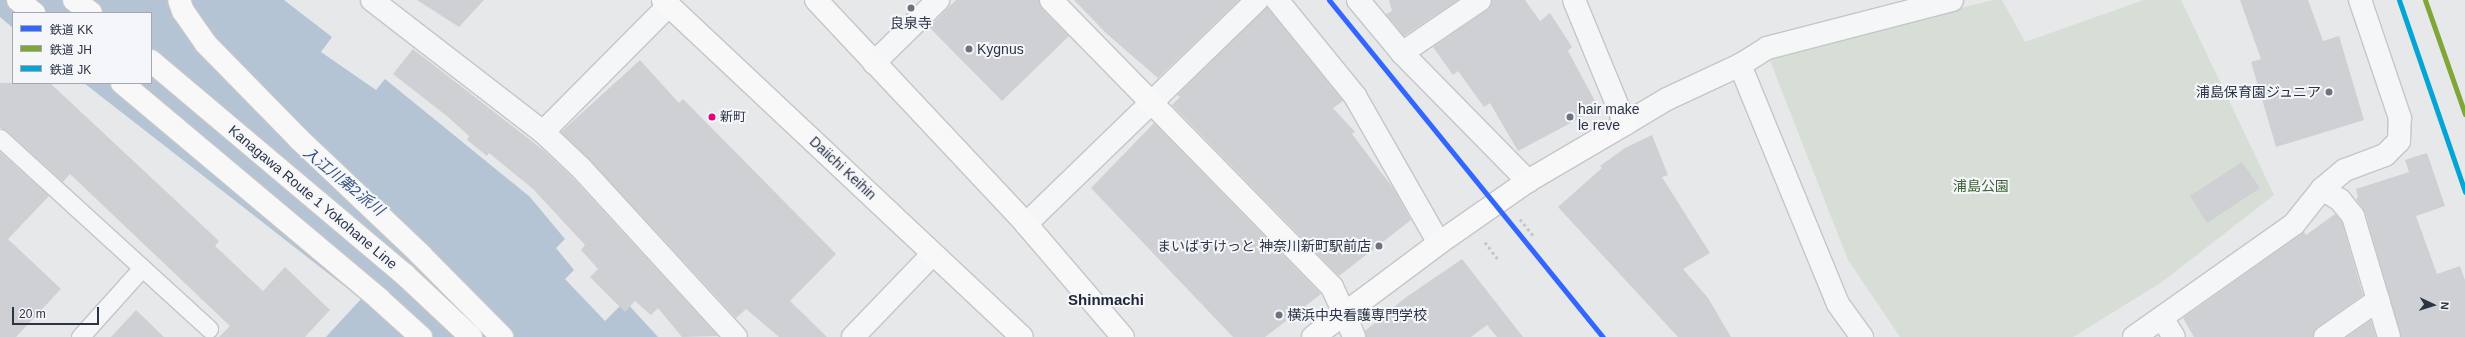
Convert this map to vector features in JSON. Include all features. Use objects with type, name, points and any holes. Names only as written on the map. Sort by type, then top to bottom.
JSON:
[{"type":"main road","points":[[18,0],[33,12]]},
{"type":"main road","points":[[74,0],[90,12]]},
{"type":"main road","points":[[179,0],[183,11],[206,44],[299,139],[420,254],[502,337]]},
{"type":"main road","points":[[816,0],[1026,224],[1123,337]]},
{"type":"main road","points":[[1051,0],[1332,287],[1344,313]]},
{"type":"main road","name":"Daiichi Keihin","points":[[666,3],[1022,337]]},
{"type":"main road","name":"Kanagawa Route 1 Yokohane Line","points":[[152,62],[404,274],[471,337]]},
{"type":"main road","points":[[123,84],[380,298],[421,337]]},
{"type":"main road","points":[[1313,337],[1439,243],[1528,181],[1625,124]]},
{"type":"street","points":[[372,0],[543,132],[581,168],[736,337]]},
{"type":"street","points":[[874,63],[938,0]]},
{"type":"street","points":[[1026,224],[1150,102],[1257,0]]},
{"type":"street","points":[[1277,0],[1355,96],[1439,243]]},
{"type":"street","points":[[1358,0],[1402,53],[1528,181]]},
{"type":"street","points":[[1402,53],[1480,0]]},
{"type":"street","points":[[1574,0],[1625,124],[1673,96],[1740,65],[1767,48],[1952,0]]},
{"type":"street","points":[[2134,337],[2294,224],[2322,189],[2345,170],[2385,155],[2399,141],[2400,118],[2360,0]]},
{"type":"street","points":[[543,132],[666,3]]},
{"type":"street","points":[[1740,65],[1838,304],[1862,337]]},
{"type":"street","points":[[2322,189],[2340,200],[2353,216],[2389,337]]},
{"type":"street","points":[[853,337],[934,254]]},
{"type":"street","points":[[2325,337],[2378,300]]},
{"type":"street","points":[[1344,313],[1354,337]]},
{"type":"street","points":[[2162,318],[2174,337]]},
{"type":"lane","points":[[0,138],[209,329]]},
{"type":"lane","points":[[80,337],[142,268]]},
{"type":"path","points":[[1517,215],[1533,235]]},
{"type":"path","points":[[1484,241],[1498,259]]},
{"type":"green space","name":"浦島公園","points":[[1994,0],[2002,0],[2025,42],[2144,0],[2181,0],[2274,195],[2162,282],[2073,337],[1900,337],[1848,260],[1769,58],[1824,40]]},
{"type":"water","name":"入江川第2派川","points":[[0,0],[284,0],[332,37],[321,52],[376,90],[385,79],[530,197],[565,239],[556,248],[574,270],[565,279],[605,321],[625,301],[658,337],[326,337],[361,299],[85,84],[152,84],[152,12],[12,12],[12,27],[0,17]]},
{"type":"building","points":[[417,0],[484,0],[459,27]]},
{"type":"building","points":[[956,0],[1039,0],[1042,9],[1069,36],[1002,101],[929,27]]},
{"type":"building","points":[[1074,0],[1239,0],[1158,78],[1107,34]]},
{"type":"building","points":[[1389,0],[1458,0],[1404,36],[1386,14],[1392,11]]},
{"type":"building","points":[[1492,0],[1525,0],[1540,21],[1550,13],[1572,47],[1568,51],[1595,101],[1581,110],[1584,116],[1518,151],[1490,103],[1484,107],[1458,71],[1453,75],[1433,47],[1487,10]]},
{"type":"building","points":[[2240,0],[2308,0],[2323,41],[2339,36],[2364,120],[2276,147],[2251,62],[2261,59]]},
{"type":"building","points":[[1267,7],[1343,101],[1333,108],[1355,132],[1352,134],[1393,188],[1411,220],[1339,276],[1172,105],[1180,97],[1177,95]]},
{"type":"building","points":[[413,49],[542,149],[572,177],[718,336],[682,337],[658,308],[651,315],[635,301],[625,312],[590,277],[598,269],[581,250],[585,245],[533,189],[489,153],[487,156],[467,140],[469,136],[448,117],[393,74]]},
{"type":"building","points":[[640,60],[679,103],[683,99],[836,254],[790,301],[827,337],[779,337],[746,309],[736,318],[590,160],[561,132]]},
{"type":"building","points":[[0,83],[51,84],[219,241],[215,246],[263,291],[285,267],[330,310],[305,337],[219,337],[230,326],[70,174],[63,182],[7,131],[0,128]]},
{"type":"building","points":[[1154,123],[1321,294],[1265,337],[1233,337],[1091,188]]},
{"type":"building","points":[[1652,135],[1668,175],[1662,177],[1710,253],[1683,269],[1708,298],[1731,337],[1678,337],[1558,207],[1602,168],[1600,166],[1625,148]]},
{"type":"building","points":[[0,152],[49,196],[8,239],[61,289],[16,337],[0,337]]},
{"type":"building","points":[[2427,153],[2445,206],[2416,216],[2437,274],[2460,266],[2465,280],[2465,337],[2401,337],[2365,212],[2356,199],[2358,197],[2356,189],[2409,172],[2405,160]]},
{"type":"building","points":[[2242,162],[2260,188],[2207,223],[2190,196]]},
{"type":"building","points":[[2335,214],[2342,222],[2363,295],[2318,327],[2313,337],[2194,337],[2183,318],[2304,232],[2306,235]]},
{"type":"building","points":[[1462,259],[1523,337],[1497,337],[1487,325],[1471,337],[1366,337],[1365,331],[1405,298]]},
{"type":"building","points":[[136,310],[164,337],[111,337]]},
{"type":"building","points":[[2371,320],[2376,337],[2347,337]]},
{"type":"rail line","name":"KK","points":[[1329,0],[1603,337]]},
{"type":"rail line","name":"JK","points":[[2399,0],[2465,192]]},
{"type":"rail line","name":"JH","points":[[2425,0],[2465,114]]},
{"type":"place","name":"良泉寺","points":[[911,8]]},
{"type":"place","name":"Kygnus","points":[[969,49]]},
{"type":"place","name":"浦島保育園ジュニア","points":[[2329,92]]},
{"type":"place","name":"新町","points":[[712,117]]},
{"type":"place","name":"hair make le reve","points":[[1570,117]]},
{"type":"place","name":"まいばすけっと 神奈川新町駅前店","points":[[1379,246]]},
{"type":"place","name":"横浜中央看護専門学校","points":[[1279,315]]},
{"type":"district","name":"Shinmachi","points":[[1106,300]]}]
